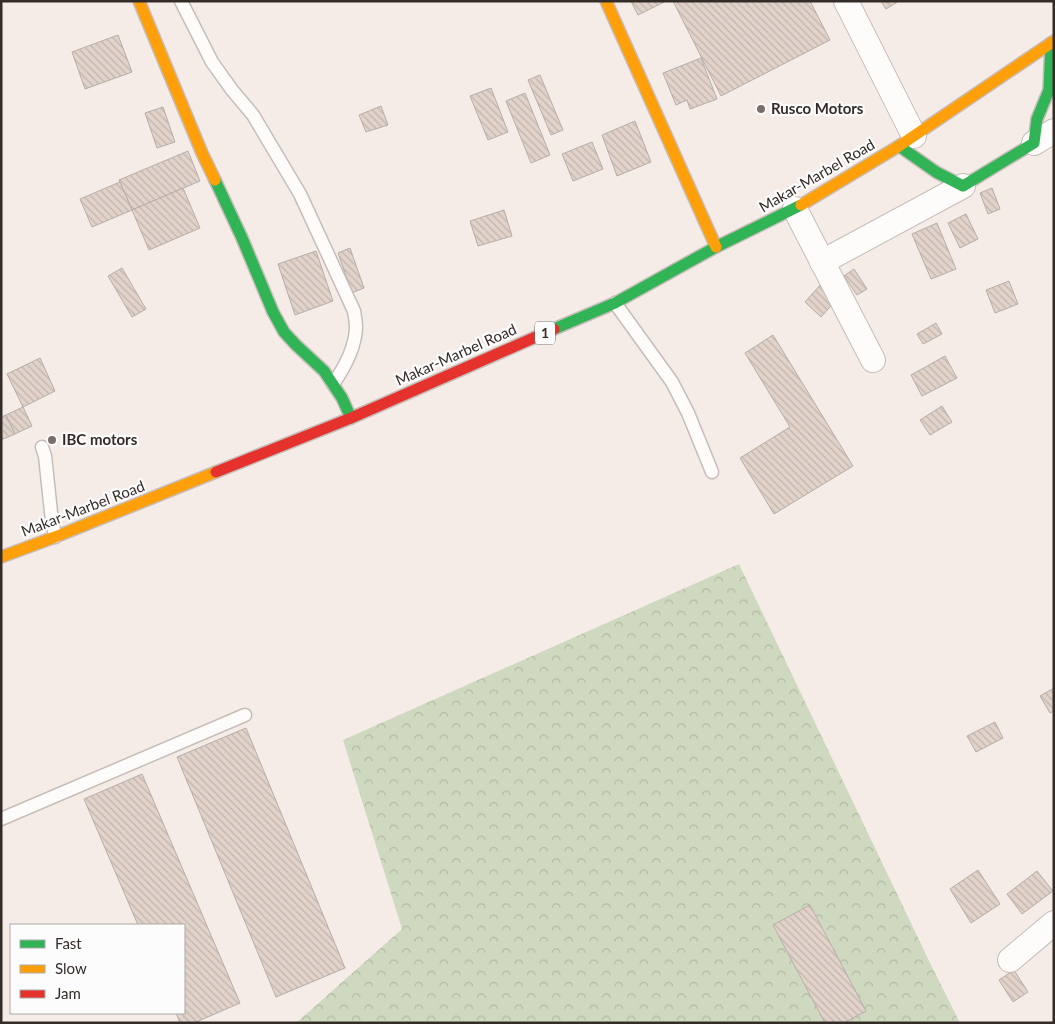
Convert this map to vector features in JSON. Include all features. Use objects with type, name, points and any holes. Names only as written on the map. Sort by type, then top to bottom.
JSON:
[{"type":"main road","points":[[139,1],[202,153],[242,238],[273,312],[284,332],[324,370],[342,398],[351,418]]},
{"type":"main road","points":[[606,1],[716,247]]},
{"type":"main road","points":[[907,141],[936,172],[963,186],[1044,137],[1037,119],[1049,90],[1052,42]]},
{"type":"main road","name":"Makar-Marbel Road","points":[[1,557],[56,537],[351,418],[461,368],[614,304],[716,247],[795,209],[907,141],[1052,42]]},
{"type":"street","points":[[846,1],[907,141]]},
{"type":"street","points":[[822,262],[963,186]]},
{"type":"street","points":[[795,209],[873,360]]},
{"type":"street","points":[[1010,960],[1054,923]]},
{"type":"lane","points":[[181,1],[212,62],[232,90],[253,114],[296,187],[354,311],[356,327],[352,352],[333,384]]},
{"type":"lane","points":[[614,304],[672,382],[691,421],[712,472]]},
{"type":"lane","points":[[42,447],[45,456],[51,512],[56,537]]},
{"type":"lane","points":[[1,819],[245,715]]},
{"type":"green space","points":[[739,564],[960,1023],[296,1023],[402,929],[343,740]]},
{"type":"building","points":[[631,1],[664,1],[664,2],[638,15]]},
{"type":"building","points":[[673,1],[810,1],[830,40],[721,96]]},
{"type":"building","points":[[881,1],[899,1],[886,9]]},
{"type":"building","points":[[118,35],[132,72],[85,89],[72,52]]},
{"type":"building","points":[[701,58],[717,99],[690,109],[687,100],[676,105],[663,73]]},
{"type":"building","points":[[540,75],[563,130],[551,135],[528,80]]},
{"type":"building","points":[[491,88],[508,132],[488,140],[470,96]]},
{"type":"building","points":[[525,93],[550,155],[531,163],[506,101]]},
{"type":"building","points":[[381,106],[388,125],[366,132],[359,115]]},
{"type":"building","points":[[163,107],[175,142],[157,148],[145,113]]},
{"type":"building","points":[[635,121],[651,162],[617,176],[602,135]]},
{"type":"building","points":[[592,142],[603,169],[573,181],[562,154]]},
{"type":"building","points":[[188,151],[200,181],[132,210],[119,180]]},
{"type":"building","points":[[120,182],[132,210],[92,227],[80,199]]},
{"type":"building","points":[[183,188],[200,228],[149,250],[132,210]]},
{"type":"building","points":[[992,188],[1000,209],[988,214],[980,193]]},
{"type":"building","points":[[504,210],[512,236],[478,246],[470,221]]},
{"type":"building","points":[[966,214],[978,239],[960,248],[948,223]]},
{"type":"building","points":[[937,223],[956,269],[931,279],[912,234]]},
{"type":"building","points":[[350,248],[364,288],[352,293],[338,253]]},
{"type":"building","points":[[316,251],[333,301],[295,315],[278,264]]},
{"type":"building","points":[[122,268],[146,309],[132,317],[108,276]]},
{"type":"building","points":[[854,269],[867,289],[857,295],[844,276]]},
{"type":"building","points":[[1009,281],[1018,304],[995,313],[986,290]]},
{"type":"building","points":[[821,284],[837,299],[821,317],[805,302]]},
{"type":"building","points":[[936,323],[942,334],[923,344],[917,334]]},
{"type":"building","points":[[773,335],[853,466],[774,514],[740,458],[790,427],[745,353]]},
{"type":"building","points":[[945,356],[957,378],[922,396],[911,375]]},
{"type":"building","points":[[40,358],[55,391],[23,407],[7,374]]},
{"type":"building","points":[[942,406],[952,422],[930,435],[920,420]]},
{"type":"building","points":[[23,407],[32,426],[15,434],[6,415]]},
{"type":"building","points":[[6,415],[15,434],[1,440],[1,417]]},
{"type":"building","points":[[1054,688],[1054,711],[1050,713],[1040,696]]},
{"type":"building","points":[[995,722],[1003,738],[976,752],[967,736]]},
{"type":"building","points":[[246,728],[345,968],[276,997],[177,757]]},
{"type":"building","points":[[142,774],[240,1003],[194,1023],[180,1023],[176,1014],[185,1014],[185,924],[138,924],[84,799]]},
{"type":"building","points":[[978,870],[1000,904],[971,923],[950,889]]},
{"type":"building","points":[[1037,871],[1053,891],[1022,914],[1007,894]]},
{"type":"building","points":[[810,905],[866,1011],[844,1023],[825,1023],[773,925]]},
{"type":"building","points":[[1014,970],[1028,992],[1013,1002],[999,980]]},
{"type":"traffic: fast","points":[[899,146],[936,172],[963,186],[1034,143],[1037,119],[1049,90],[1051,43]]},
{"type":"traffic: fast","points":[[215,180],[273,312],[284,332],[324,371],[342,398],[351,418]]},
{"type":"traffic: fast","points":[[554,329],[615,303],[716,247],[801,205]]},
{"type":"traffic: slow","points":[[139,1],[215,180]]},
{"type":"traffic: slow","points":[[606,1],[716,247]]},
{"type":"traffic: slow","points":[[801,205],[899,146],[1054,41]]},
{"type":"traffic: slow","points":[[1,557],[216,472]]},
{"type":"traffic: jam","points":[[216,472],[351,418],[554,329]]},
{"type":"place","name":"Rusco Motors","points":[[761,109]]},
{"type":"place","name":"IBC motors","points":[[52,440]]}]
